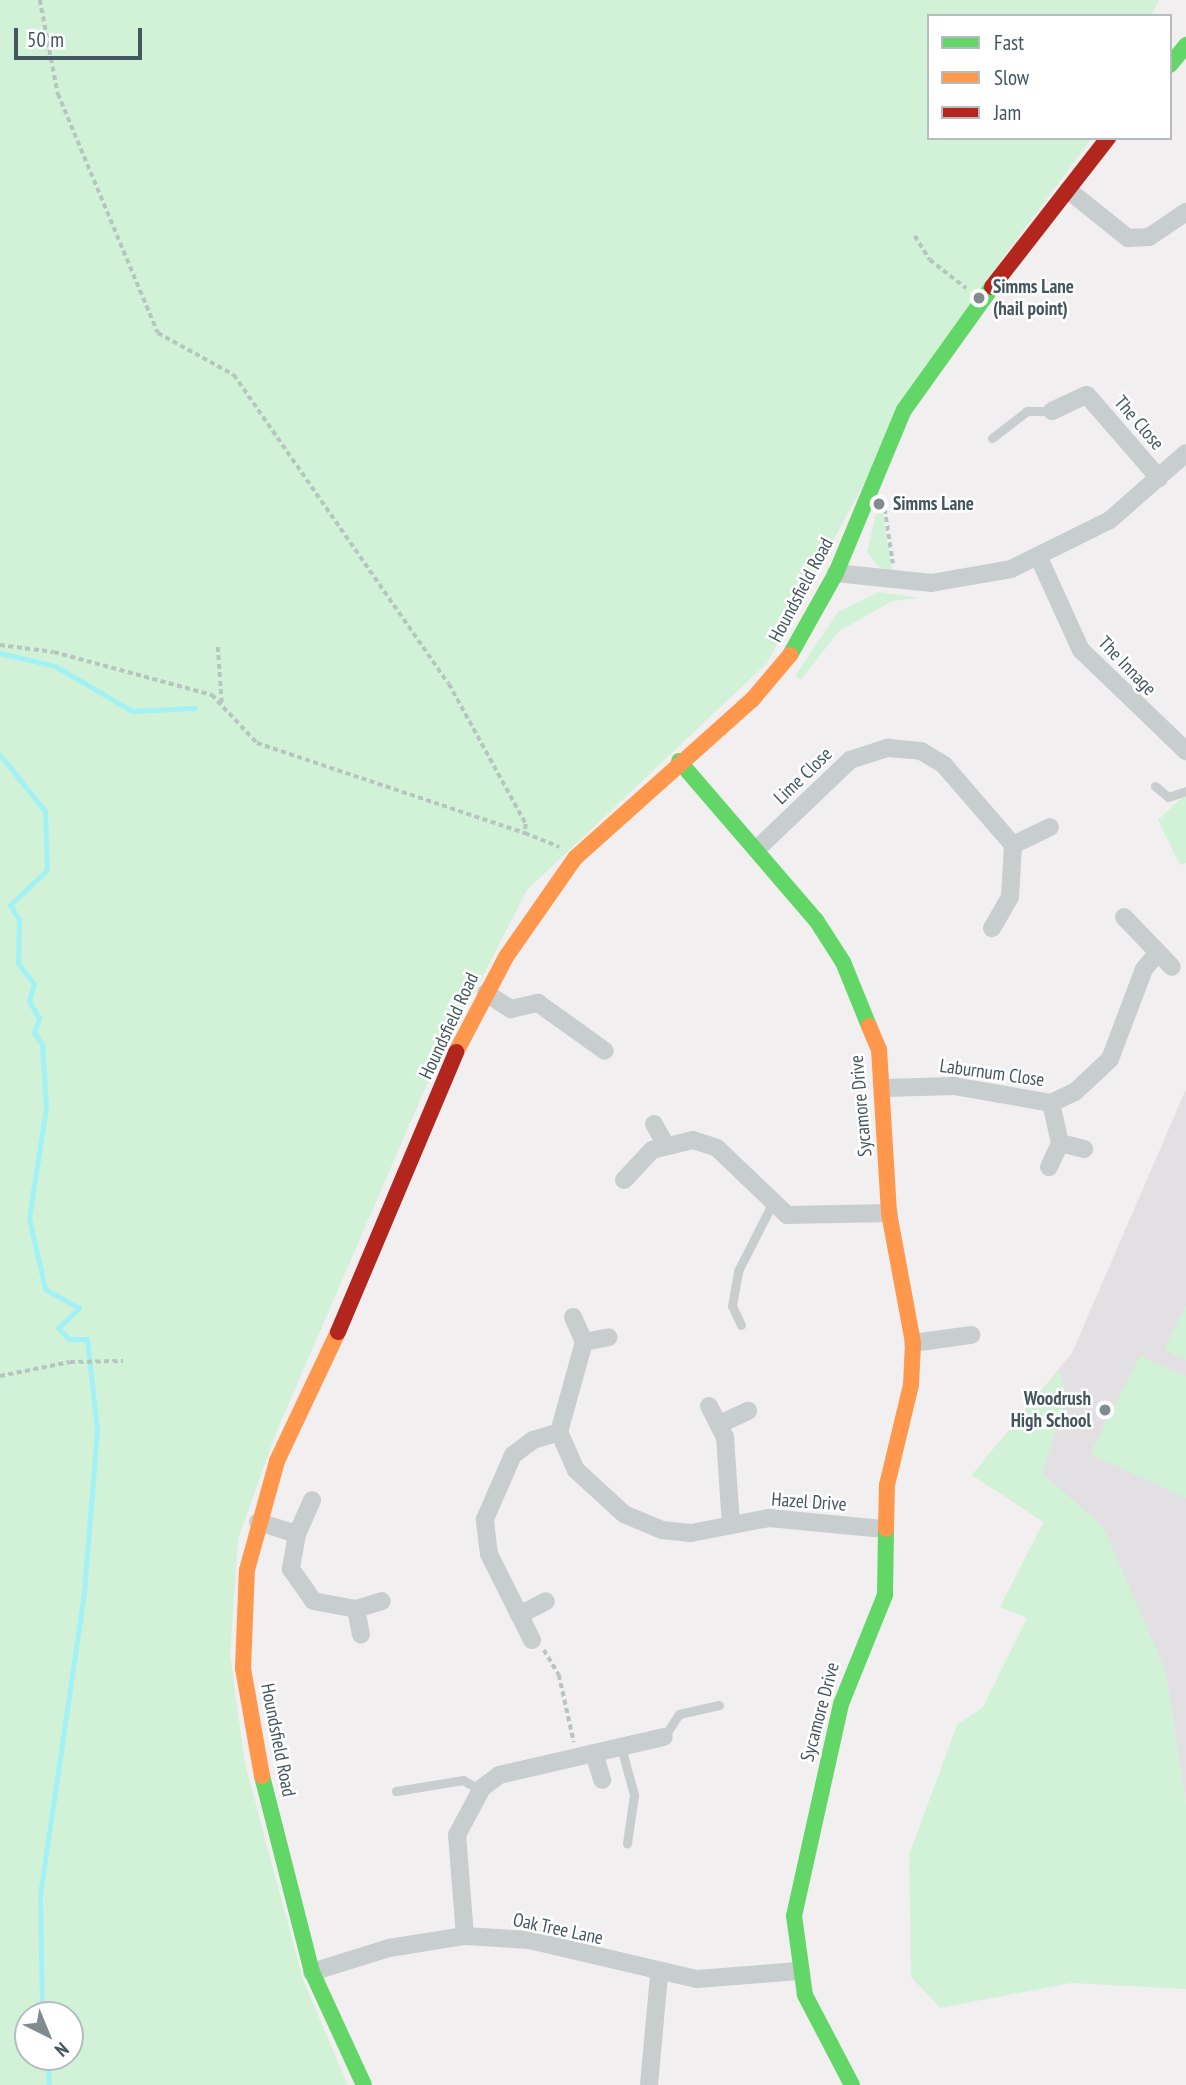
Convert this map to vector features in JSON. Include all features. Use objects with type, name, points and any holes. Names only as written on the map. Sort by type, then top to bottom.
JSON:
[{"type":"street","points":[[1172,63],[1186,46]]},
{"type":"street","name":"Houndsfield Road","points":[[363,2085],[313,1972],[258,1763],[243,1668],[247,1570],[258,1522],[278,1461],[486,993],[540,903],[576,858],[776,675],[836,573],[904,410],[982,300],[1106,140]]},
{"type":"street","points":[[1068,190],[1128,238],[1149,236],[1186,212]]},
{"type":"street","name":"The Close","points":[[1052,411],[1087,394],[1158,478]]},
{"type":"street","points":[[836,573],[896,583],[983,576],[1039,558],[1110,520],[1186,453]]},
{"type":"street","name":"The Innage","points":[[1039,558],[1081,650],[1186,751]]},
{"type":"street","name":"Lime Close","points":[[757,849],[850,760],[907,747],[944,765],[1013,845]]},
{"type":"street","name":"Sycamore Drive","points":[[679,761],[757,849],[843,962],[879,1049],[884,1088],[889,1213],[913,1343],[911,1385],[892,1456],[884,1529],[885,1595],[841,1704],[797,1892],[798,1971],[852,2085]]},
{"type":"street","points":[[992,928],[1010,897],[1013,845],[1050,827]]},
{"type":"street","points":[[1125,917],[1155,956],[1172,967]]},
{"type":"street","name":"Laburnum Close","points":[[884,1088],[954,1086],[1051,1103],[1091,1082],[1110,1059],[1144,969],[1155,956]]},
{"type":"street","points":[[486,993],[511,1009],[538,1003],[605,1051]]},
{"type":"street","name":"Laburnum Close","points":[[1051,1103],[1060,1143]]},
{"type":"street","points":[[654,1124],[664,1144]]},
{"type":"street","points":[[624,1180],[664,1144],[693,1140],[717,1148],[772,1204],[800,1219],[889,1213]]},
{"type":"street","points":[[1049,1167],[1060,1143],[1084,1149]]},
{"type":"street","points":[[532,1640],[489,1554],[485,1519],[513,1455],[533,1440],[559,1432],[584,1342],[573,1317]]},
{"type":"street","points":[[913,1343],[971,1335]]},
{"type":"street","points":[[584,1342],[609,1337]]},
{"type":"street","points":[[709,1406],[722,1423],[731,1524]]},
{"type":"street","points":[[722,1423],[748,1411]]},
{"type":"street","name":"Hazel Drive","points":[[559,1432],[576,1471],[624,1514],[662,1530],[769,1518],[884,1529]]},
{"type":"street","points":[[312,1500],[296,1534],[291,1569],[304,1595],[356,1609],[382,1601]]},
{"type":"street","points":[[258,1522],[296,1534]]},
{"type":"street","points":[[519,1615],[546,1601]]},
{"type":"street","points":[[356,1609],[361,1635]]},
{"type":"street","points":[[464,1936],[457,1835],[480,1790],[499,1775],[664,1737]]},
{"type":"street","points":[[586,1755],[602,1780]]},
{"type":"street","name":"Oak Tree Lane","points":[[313,1972],[389,1948],[464,1936],[529,1940],[659,1975],[722,1980],[798,1971]]},
{"type":"street","points":[[649,2085],[659,1975]]},
{"type":"lane","points":[[992,438],[1027,411],[1052,411]]},
{"type":"lane","points":[[1155,786],[1168,797],[1186,791]]},
{"type":"lane","points":[[741,1325],[732,1307],[738,1271],[772,1204]]},
{"type":"lane","points":[[664,1737],[679,1714],[719,1705]]},
{"type":"lane","points":[[621,1747],[634,1795],[627,1843]]},
{"type":"lane","points":[[396,1791],[463,1780],[480,1790]]},
{"type":"path","points":[[40,0],[58,94],[158,333],[234,375],[449,684],[526,824],[525,833]]},
{"type":"path","points":[[915,236],[930,260],[982,300]]},
{"type":"path","points":[[879,472],[896,583]]},
{"type":"path","points":[[0,645],[170,681],[212,695],[257,743],[525,833],[559,848]]},
{"type":"path","points":[[218,647],[222,705]]},
{"type":"path","points":[[0,1376],[86,1362],[123,1361]]},
{"type":"path","points":[[532,1640],[559,1675],[586,1755]]},
{"type":"shaded area","name":"Woodrush High School","points":[[1186,1089],[1186,1804],[1165,1669],[1000,1607],[1044,1522],[972,1475],[1072,1353]]},
{"type":"green space","points":[[0,0],[1159,0],[1152,14],[927,14],[927,140],[1091,140],[1003,258],[875,463],[767,663],[527,890],[424,1091],[276,1433],[238,1539],[230,1655],[245,1763],[303,1980],[348,2085],[0,2085]]},
{"type":"green space","points":[[880,496],[892,570],[878,567],[867,552]]},
{"type":"green space","points":[[879,592],[921,598],[892,601],[838,632],[801,680],[795,676],[838,612]]},
{"type":"green space","points":[[1186,794],[1186,863],[1180,865],[1158,820]]},
{"type":"green space","points":[[1186,1305],[1186,1360],[1164,1350]]},
{"type":"green space","points":[[1140,1356],[1186,1376],[1186,1498],[1090,1454]]},
{"type":"green space","points":[[1059,1370],[1067,1397],[1042,1473],[1103,1527],[1165,1669],[1186,1804],[1186,1989],[1071,1983],[940,2008],[911,1977],[909,1855],[957,1725],[983,1707],[1027,1618],[1000,1607],[1044,1522],[972,1475]]},
{"type":"waterway","points":[[0,653],[55,666],[132,711],[195,708]]},
{"type":"waterway","points":[[0,755],[45,811],[47,870],[10,905],[19,919],[18,963],[34,984],[29,1001],[39,1018],[34,1033],[42,1044],[46,1108],[29,1218],[45,1289],[79,1308],[58,1328],[69,1339],[87,1339],[97,1430],[84,1593],[40,1896],[42,2001]]},
{"type":"waterway","points":[[48,2071],[49,2085]]},
{"type":"traffic: fast","points":[[1172,62],[1186,45]]},
{"type":"traffic: fast","points":[[790,655],[836,573],[904,410],[992,287]]},
{"type":"traffic: fast","points":[[679,761],[816,920],[843,962],[869,1026]]},
{"type":"traffic: fast","points":[[852,2085],[805,1995],[794,1916],[841,1704],[885,1595],[886,1529]]},
{"type":"traffic: fast","points":[[262,1776],[312,1972],[364,2085]]},
{"type":"traffic: slow","points":[[456,1052],[506,957],[575,858],[752,700],[790,655]]},
{"type":"traffic: slow","points":[[869,1026],[879,1049],[889,1213],[913,1343],[911,1385],[887,1485],[886,1529]]},
{"type":"traffic: slow","points":[[262,1776],[243,1668],[247,1570],[277,1461],[338,1332]]},
{"type":"traffic: jam","points":[[992,287],[1106,140]]},
{"type":"traffic: jam","points":[[338,1332],[456,1052]]},
{"type":"place","name":"Simms Lane (hail point)","points":[[979,298]]},
{"type":"place","name":"Simms Lane","points":[[879,504]]},
{"type":"place","name":"Woodrush High School","points":[[1105,1410]]}]
